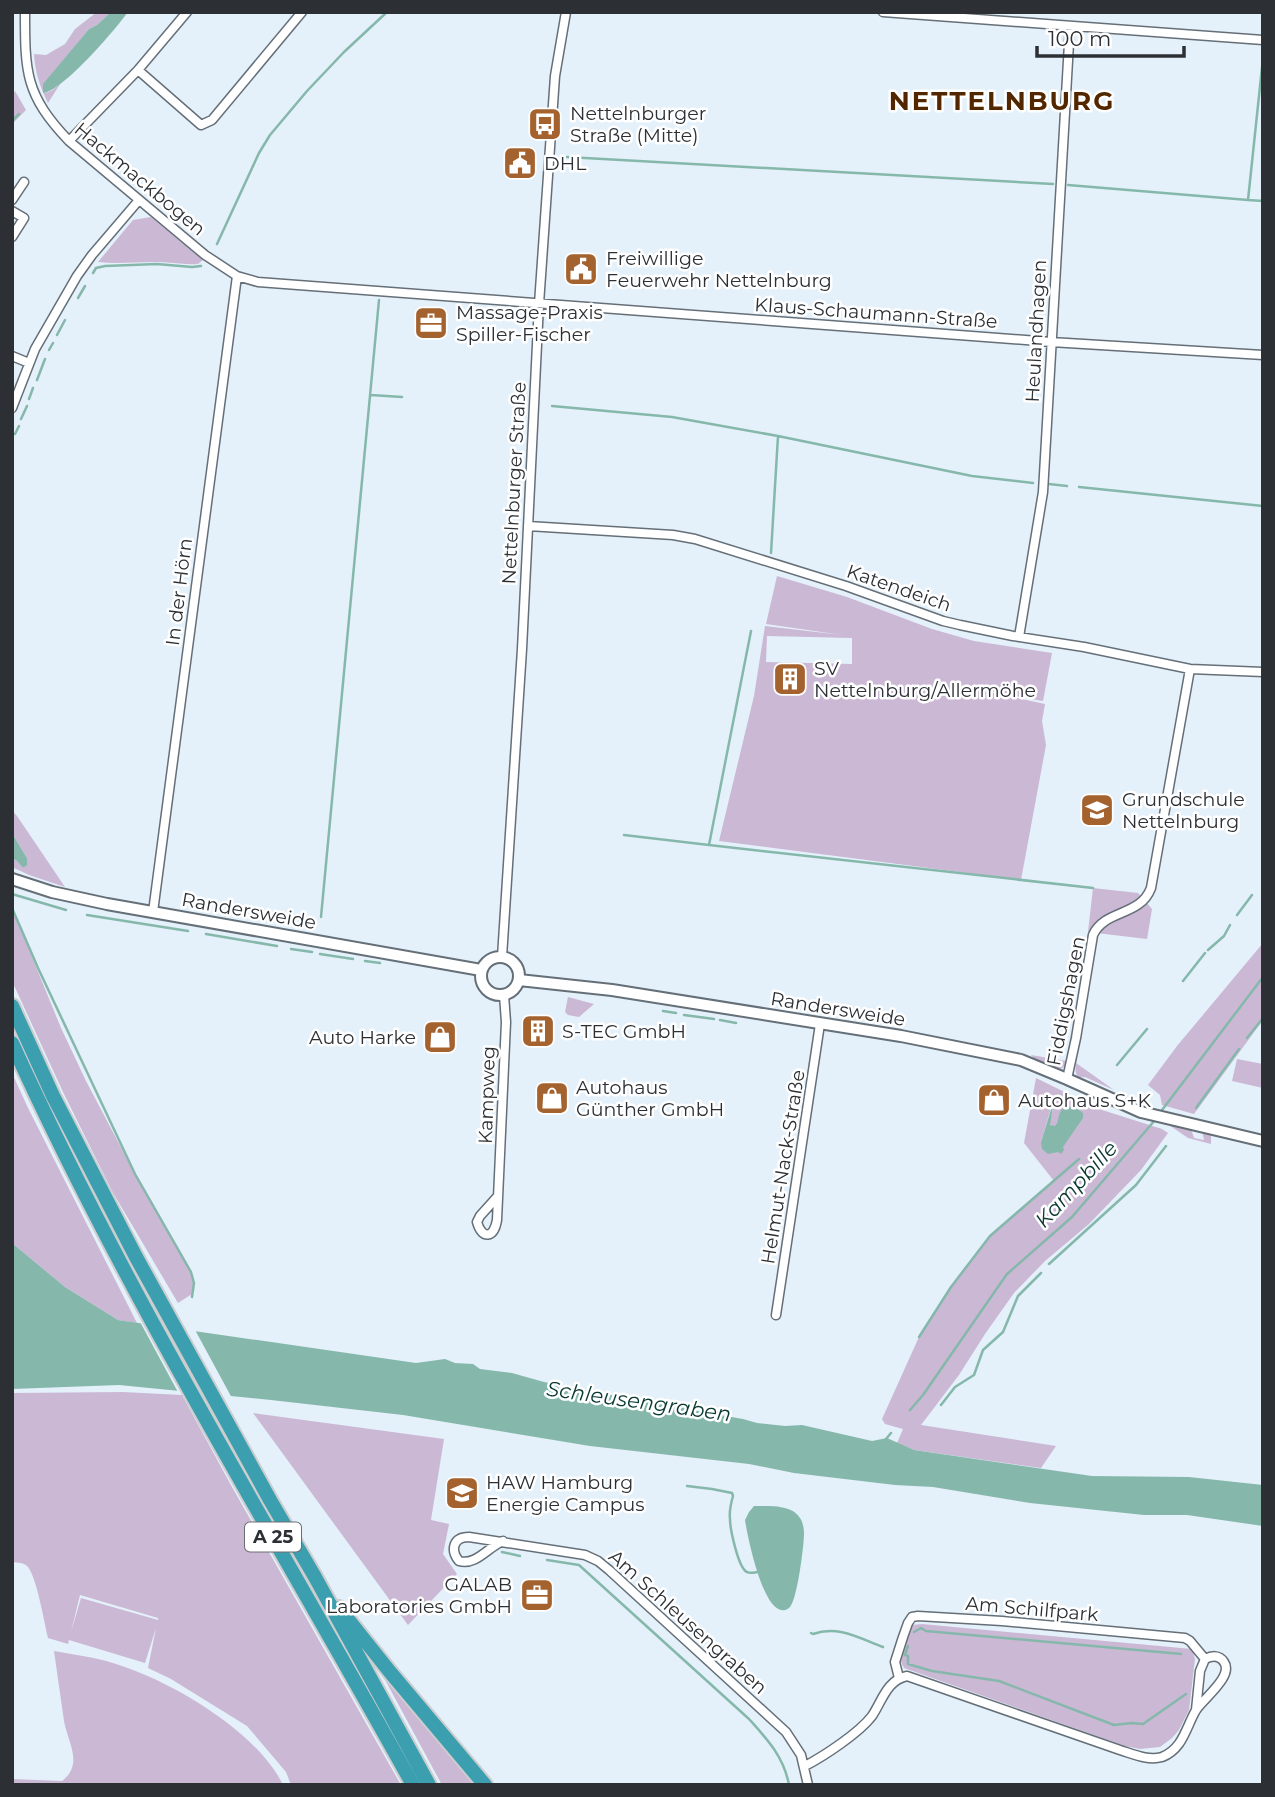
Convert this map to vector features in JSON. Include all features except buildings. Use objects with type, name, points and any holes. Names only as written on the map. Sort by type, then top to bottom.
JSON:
[{"type":"highway","name":"A 25","points":[[12,1006],[53,1096],[158,1297],[429,1785]]},
{"type":"highway","name":"A 25","points":[[12,1043],[39,1103],[138,1296],[413,1785]]},
{"type":"highway","points":[[314,1577],[485,1785]]},
{"type":"street","name":"Hackmackbogen","points":[[25,12],[25,59],[31,88],[49,119],[69,141],[139,200],[205,255],[237,276]]},
{"type":"street","points":[[69,141],[138,70],[187,12]]},
{"type":"street","points":[[138,70],[201,125],[212,120],[302,12]]},
{"type":"street","name":"Nettelnburger Straße","points":[[502,957],[539,304],[555,76],[566,12]]},
{"type":"street","points":[[883,12],[1263,40]]},
{"type":"street","name":"Heulandhagen","points":[[1019,637],[1043,492],[1070,26]]},
{"type":"street","points":[[12,200],[24,182]]},
{"type":"street","points":[[12,408],[43,333],[77,276],[139,200]]},
{"type":"street","points":[[12,211],[24,218],[12,237]]},
{"type":"street","name":"Klaus-Schaumann-Straße","points":[[237,276],[258,282],[539,304],[1263,355]]},
{"type":"street","name":"In der Hörn","points":[[153,912],[237,276]]},
{"type":"street","points":[[12,356],[29,363]]},
{"type":"street","name":"Katendeich","points":[[528,526],[673,535],[702,540],[943,621],[1019,637],[1084,646],[1190,669],[1263,672]]},
{"type":"street","name":"Fiddigshagen","points":[[1068,1079],[1093,935],[1106,920],[1133,909],[1144,901],[1152,888],[1190,669]]},
{"type":"street","name":"Randersweide","points":[[12,879],[76,898],[481,970]]},
{"type":"street","points":[[502,957],[513,962],[519,980],[513,991],[495,995],[485,988],[480,976],[481,970],[490,960],[502,957]]},
{"type":"street","name":"Randersweide","points":[[519,980],[598,988],[908,1038],[1021,1060],[1141,1112],[1263,1141]]},
{"type":"street","name":"Kampweg","points":[[498,1196],[506,1036],[504,995]]},
{"type":"street","name":"Helmut-Nack-Straße","points":[[776,1315],[820,1024]]},
{"type":"street","name":"Am Schleusengraben","points":[[503,1541],[468,1563],[459,1561],[453,1549],[457,1540],[463,1537],[503,1541],[585,1555],[603,1565],[773,1718],[797,1746],[808,1785]]},
{"type":"street","name":"Am Schilfpark","points":[[1196,1710],[1200,1671],[1205,1659],[1219,1657],[1226,1668],[1223,1679],[1196,1710],[1181,1742],[1166,1755],[1158,1758],[1146,1758],[907,1676],[899,1678],[895,1662],[908,1623],[912,1617],[918,1616],[1185,1638],[1190,1640],[1205,1659]]},
{"type":"street","points":[[804,1766],[839,1745],[870,1719],[892,1682],[899,1678]]},
{"type":"shaded area","points":[[97,12],[111,12],[89,29],[56,69],[43,93],[34,54],[46,55],[65,44],[75,29]]},
{"type":"shaded area","points":[[62,81],[48,103],[43,93],[54,89]]},
{"type":"shaded area","points":[[15,91],[26,110],[12,124],[12,95]]},
{"type":"shaded area","points":[[151,217],[203,260],[198,264],[98,262],[133,220]]},
{"type":"shaded area","points":[[777,576],[974,641],[1052,653],[1043,701],[965,687],[1045,704],[1042,721],[1046,745],[1021,880],[719,841],[754,696],[765,626],[842,635],[766,624]],"holes":[[[767,636],[852,638],[852,664],[766,662]]]},
{"type":"shaded area","points":[[12,810],[65,887],[12,867],[12,858],[23,868],[27,864],[27,858],[12,833]]},
{"type":"shaded area","points":[[1093,888],[1138,893],[1152,909],[1147,939],[1088,932]]},
{"type":"shaded area","points":[[12,908],[61,1028],[86,1081],[191,1272],[194,1283],[192,1294],[178,1303],[112,1191],[12,981]]},
{"type":"shaded area","points":[[1263,943],[1263,1020],[1194,1114],[1162,1105],[1160,1095],[1148,1085]]},
{"type":"shaded area","points":[[568,997],[594,1004],[579,1017],[568,1015],[565,1012]]},
{"type":"shaded area","points":[[1031,1055],[1066,1062],[1060,1069],[1035,1060]]},
{"type":"shaded area","points":[[1237,1059],[1263,1064],[1263,1088],[1232,1081]]},
{"type":"shaded area","points":[[1076,1063],[1114,1090],[1077,1076]]},
{"type":"shaded area","points":[[12,1073],[137,1323],[118,1320],[65,1287],[12,1243]]},
{"type":"shaded area","points":[[1036,1078],[1099,1109],[1168,1133],[1141,1170],[1089,1224],[1045,1261],[1014,1293],[959,1375],[921,1425],[1056,1446],[1041,1468],[914,1450],[897,1443],[903,1429],[885,1424],[882,1419],[919,1337],[951,1287],[990,1236],[1054,1181],[1024,1143]],"holes":[[[1055,1094],[1049,1123],[1055,1126],[1058,1121],[1063,1147],[1041,1142]]]},
{"type":"shaded area","points":[[1169,1125],[1191,1129],[1194,1138],[1204,1140],[1202,1131],[1211,1133],[1211,1144],[1188,1138]]},
{"type":"shaded area","points":[[123,1392],[182,1395],[401,1785],[291,1785],[286,1772],[247,1726],[171,1679],[148,1668],[156,1628],[145,1663],[69,1640],[68,1644],[48,1638],[31,1573],[25,1564],[12,1562],[12,1393]],"holes":[[[80,1595],[158,1618],[81,1598],[71,1632]]]},
{"type":"shaded area","points":[[253,1413],[444,1439],[431,1520],[449,1524],[443,1554],[457,1574],[408,1625]]},
{"type":"shaded area","points":[[912,1625],[1192,1649],[1195,1659],[1189,1710],[1179,1730],[1160,1747],[1140,1749],[1125,1746],[904,1668],[900,1660]]},
{"type":"shaded area","points":[[54,1651],[122,1666],[190,1698],[235,1729],[255,1747],[283,1785],[12,1785],[12,1779],[62,1781],[72,1768],[73,1753],[64,1721]]},
{"type":"shaded area","points":[[377,1665],[477,1785],[442,1785]]},
{"type":"water","points":[[111,12],[128,12],[75,71],[52,90],[43,93],[43,84],[89,29]]},
{"type":"water","points":[[12,833],[27,858],[27,865],[23,868],[12,858]]},
{"type":"water","points":[[1056,1093],[1058,1097],[1050,1125],[1055,1126],[1065,1106],[1079,1110],[1083,1113],[1083,1118],[1061,1154],[1048,1154],[1042,1149],[1041,1142]]},
{"type":"water","name":"Schleusengraben","points":[[12,1243],[65,1287],[118,1320],[416,1363],[445,1359],[455,1363],[473,1364],[480,1369],[512,1373],[637,1400],[658,1401],[757,1423],[802,1425],[872,1441],[887,1438],[914,1450],[1092,1476],[1189,1477],[1263,1485],[1263,1526],[1187,1515],[1144,1515],[1030,1503],[933,1487],[794,1473],[749,1464],[590,1446],[403,1415],[271,1400],[119,1385],[12,1389]]},
{"type":"water","points":[[754,1506],[786,1508],[796,1513],[803,1524],[800,1573],[795,1596],[789,1608],[780,1610],[772,1604],[759,1576],[745,1520]]},
{"type":"pier","points":[[139,1320],[194,1328],[233,1400],[179,1394]]},
{"type":"waterway","points":[[217,244],[270,135],[344,52],[387,12]]},
{"type":"waterway","points":[[1263,58],[1248,200],[1263,201]]},
{"type":"waterway","points":[[12,121],[19,114]]},
{"type":"waterway","points":[[567,157],[1053,184]]},
{"type":"waterway","points":[[1068,185],[1248,200]]},
{"type":"waterway","points":[[93,273],[96,268],[105,266],[201,266]]},
{"type":"waterway","points":[[78,298],[85,286]]},
{"type":"waterway","points":[[321,917],[379,300]]},
{"type":"waterway","points":[[57,335],[65,320]]},
{"type":"waterway","points":[[49,350],[53,343]]},
{"type":"waterway","points":[[37,380],[45,359]]},
{"type":"waterway","points":[[29,399],[33,388]]},
{"type":"waterway","points":[[371,395],[402,397]]},
{"type":"waterway","points":[[21,419],[27,406]]},
{"type":"waterway","points":[[552,406],[672,417],[972,476],[1033,483]]},
{"type":"waterway","points":[[15,434],[19,426]]},
{"type":"waterway","points":[[771,553],[778,436]]},
{"type":"waterway","points":[[1049,484],[1067,486]]},
{"type":"waterway","points":[[1079,487],[1263,506]]},
{"type":"waterway","points":[[624,835],[709,845],[751,631]]},
{"type":"waterway","points":[[709,845],[1093,888]]},
{"type":"waterway","points":[[12,894],[66,910]]},
{"type":"waterway","points":[[1237,915],[1252,895]]},
{"type":"waterway","points":[[12,908],[135,1174],[191,1272],[194,1283],[192,1297]]},
{"type":"waterway","points":[[87,915],[188,931]]},
{"type":"waterway","points":[[1208,950],[1224,936],[1230,925]]},
{"type":"waterway","points":[[206,934],[277,946]]},
{"type":"waterway","points":[[291,949],[312,952]]},
{"type":"waterway","points":[[1183,981],[1205,953]]},
{"type":"waterway","points":[[320,954],[353,959]]},
{"type":"waterway","points":[[365,961],[380,963]]},
{"type":"waterway","name":"Kampbille","points":[[1159,1114],[1263,977]]},
{"type":"waterway","points":[[663,1011],[676,1013]]},
{"type":"waterway","points":[[684,1015],[714,1019]]},
{"type":"waterway","points":[[1247,1038],[1263,1018]]},
{"type":"waterway","points":[[720,1020],[736,1023]]},
{"type":"waterway","points":[[1117,1065],[1147,1029]]},
{"type":"waterway","points":[[1196,1108],[1239,1049]]},
{"type":"waterway","name":"Kampbille","points":[[910,1410],[1007,1274],[1072,1217],[1155,1120]]},
{"type":"waterway","points":[[1049,1264],[1136,1185],[1166,1146]]},
{"type":"waterway","points":[[919,1337],[951,1287],[990,1236],[1079,1159]]},
{"type":"waterway","points":[[941,1405],[955,1387],[974,1375],[983,1350],[1003,1332],[1018,1296],[1041,1273]]},
{"type":"waterway","name":"Kampbille","points":[[886,1439],[891,1433]]},
{"type":"waterway","points":[[687,1486],[732,1493],[730,1524],[738,1556],[747,1572],[758,1572]]},
{"type":"waterway","points":[[502,1552],[520,1556]]},
{"type":"waterway","points":[[547,1560],[579,1565],[749,1719],[779,1757],[789,1785]]},
{"type":"waterway","points":[[914,1632],[921,1628],[926,1631],[1181,1654]]},
{"type":"waterway","points":[[811,1633],[840,1632],[883,1647]]},
{"type":"waterway","points":[[908,1646],[905,1655],[908,1656],[908,1664],[932,1671],[999,1681],[1114,1725],[1143,1724],[1186,1694]]},
{"type":"place","name":"Nettelnburger Straße (Mitte)","points":[[545,124]]},
{"type":"place","name":"DHL","points":[[520,163]]},
{"type":"place","name":"Freiwillige Feuerwehr Nettelnburg","points":[[581,269]]},
{"type":"place","name":"Massage-Praxis Spiller-Fischer","points":[[431,323]]},
{"type":"place","name":"SV Nettelnburg/Allermöhe","points":[[790,679]]},
{"type":"place","name":"Grundschule Nettelnburg","points":[[1097,810]]},
{"type":"place","name":"S-TEC GmbH","points":[[538,1031]]},
{"type":"place","name":"Auto Harke","points":[[440,1037]]},
{"type":"place","name":"Autohaus Günther GmbH","points":[[552,1098]]},
{"type":"place","name":"Autohaus S+K","points":[[994,1100]]},
{"type":"place","name":"HAW Hamburg Energie Campus","points":[[462,1493]]},
{"type":"place","name":"GALAB Laboratories GmbH","points":[[537,1595]]},
{"type":"district","name":"NETTELNBURG","points":[[1002,101]]}]
